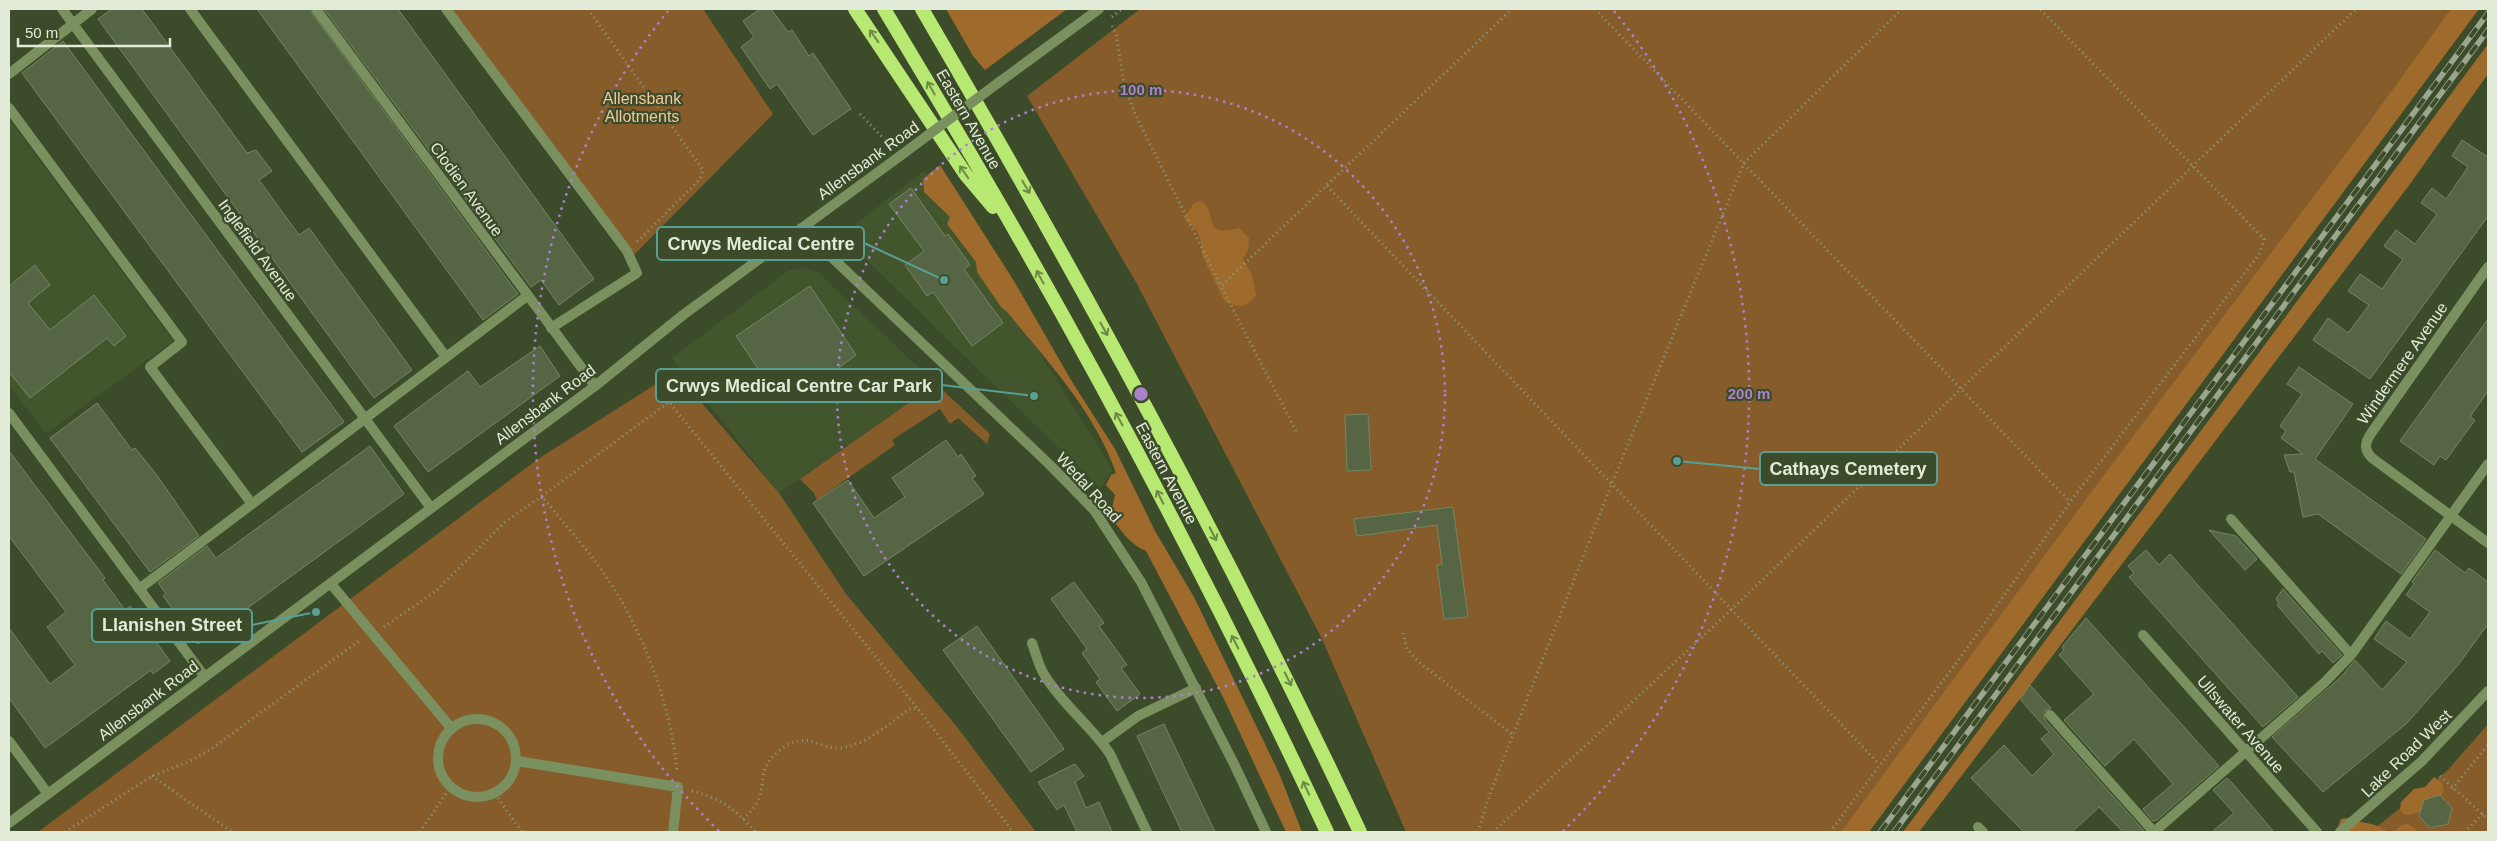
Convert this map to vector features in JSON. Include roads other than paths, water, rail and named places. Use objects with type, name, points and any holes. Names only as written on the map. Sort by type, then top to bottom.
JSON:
[{"type":"highway","points":[[855,9],[966,175],[1018,236]]},
{"type":"highway","name":"Eastern Avenue","points":[[884,9],[1018,236],[1132,443],[1266,702],[1327,832]]},
{"type":"highway","name":"Eastern Avenue","points":[[922,9],[1034,201],[1160,430],[1293,688],[1360,832]]},
{"type":"street","name":"Inglefield Avenue","points":[[62,9],[431,508]]},
{"type":"street","points":[[9,74],[92,9]]},
{"type":"street","points":[[190,9],[446,357]]},
{"type":"street","name":"Clodien Avenue","points":[[316,9],[595,386]]},
{"type":"street","points":[[446,9],[627,251],[637,273],[551,328]]},
{"type":"street","name":"Allensbank Road","points":[[9,824],[204,676],[331,584],[595,386],[683,315],[1099,9]]},
{"type":"street","points":[[9,108],[182,342],[150,367],[252,504]]},
{"type":"street","name":"Wedal Road","points":[[801,228],[1050,465],[1094,510],[1141,582],[1196,688],[1266,832]]},
{"type":"street","name":"Windermere Avenue","points":[[2488,267],[2366,443],[2365,449],[2372,458],[2488,543]]},
{"type":"street","points":[[139,589],[527,296]]},
{"type":"street","points":[[9,413],[204,676]]},
{"type":"street","points":[[2050,715],[2154,832],[2324,683],[2351,655],[2488,464]]},
{"type":"street","points":[[2231,519],[2351,655]]},
{"type":"street","points":[[331,584],[452,729]]},
{"type":"street","name":"Ullswater Avenue","points":[[2143,635],[2317,832]]},
{"type":"street","points":[[1032,643],[1044,674],[1065,704],[1102,742],[1110,754],[1147,832]]},
{"type":"street","points":[[1102,742],[1138,716],[1196,688]]},
{"type":"street","name":"Lake Road West","points":[[2340,832],[2422,761],[2488,691]]},
{"type":"street","points":[[476,719],[496,724],[505,731],[513,742],[517,761],[512,778],[506,786],[495,794],[473,797],[462,795],[450,787],[439,766],[440,746],[445,736],[452,729],[463,722],[476,719]]},
{"type":"street","points":[[9,741],[48,794]]},
{"type":"street","points":[[517,761],[678,787],[673,832]]},
{"type":"railway","points":[[1880,832],[2488,13]]},
{"type":"railway","points":[[1894,832],[2488,30]]},
{"type":"place","name":"Crwys Medical Centre","points":[[944,280]]},
{"type":"place","name":"Crwys Medical Centre Car Park","points":[[1034,396]]},
{"type":"place","name":"Cathays Cemetery","points":[[1677,461]]},
{"type":"place","name":"Llanishen Street","points":[[316,612]]},
{"type":"park label","name":"Allensbank Allotments","points":[[642,107]]}]
